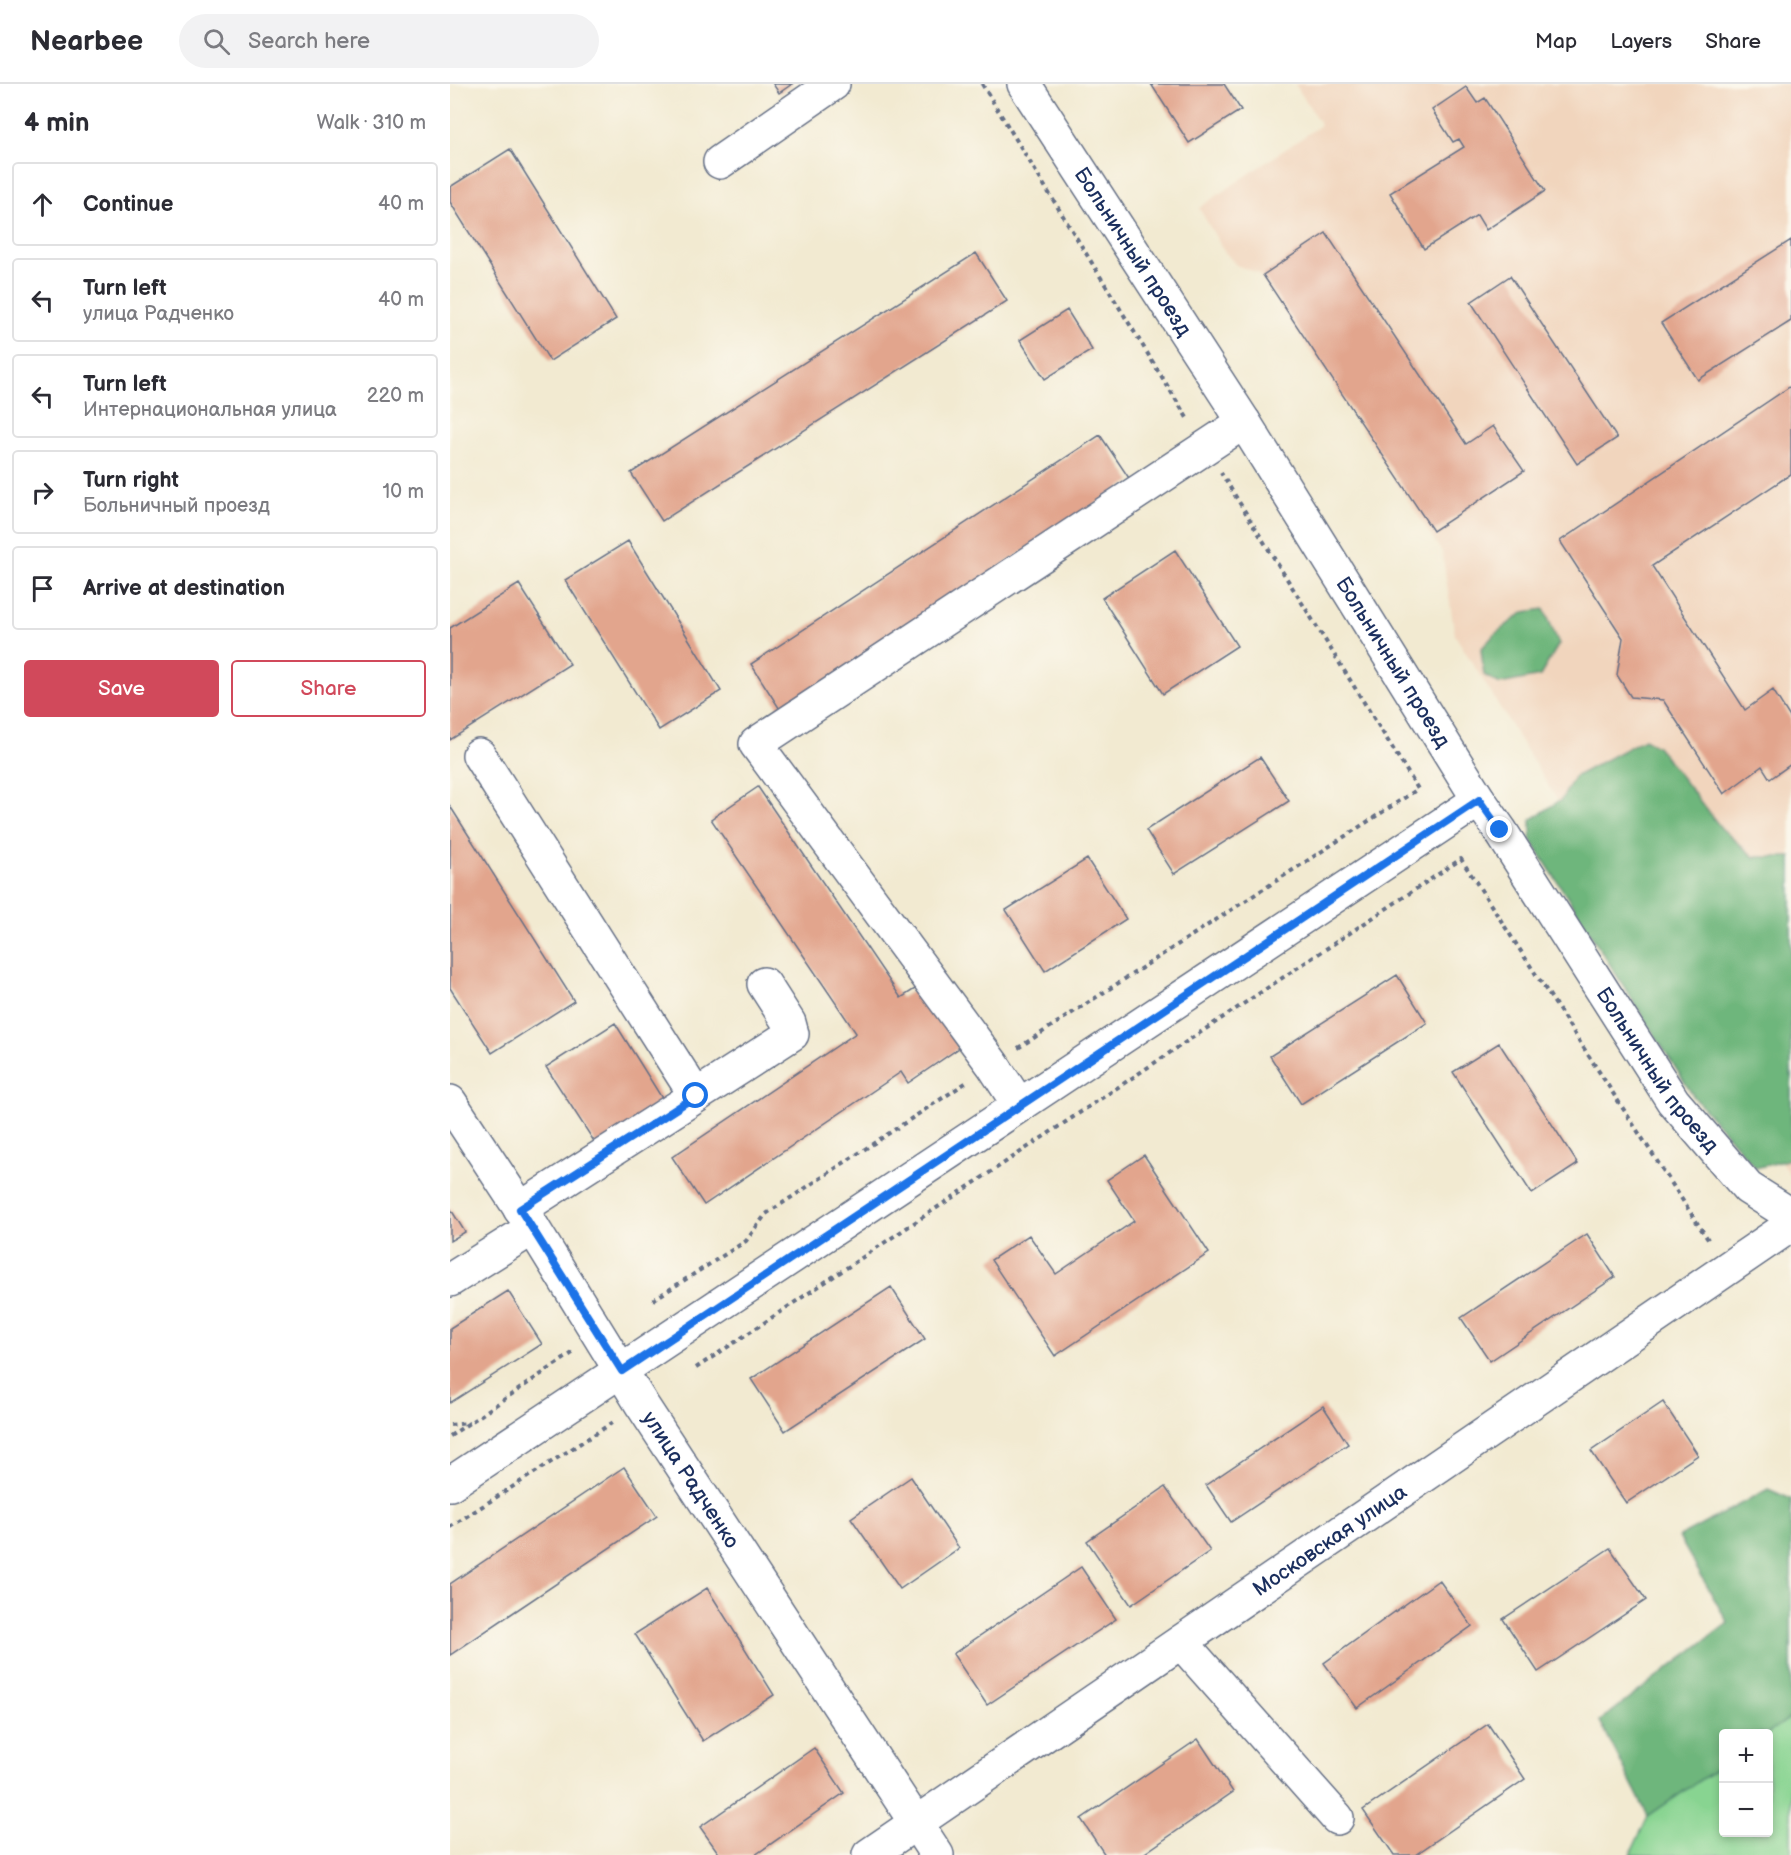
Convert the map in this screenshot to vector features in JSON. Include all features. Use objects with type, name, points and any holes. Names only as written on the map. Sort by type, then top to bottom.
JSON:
[{"type":"street","points":[[720,162],[833,84]]},
{"type":"street","name":"Больничный проезд","points":[[1024,84],[1244,422],[1479,800],[1673,1101],[1748,1188],[1791,1215]]},
{"type":"street","points":[[1019,1105],[993,1065],[756,744],[1244,422]]},
{"type":"street","points":[[479,755],[696,1096]]},
{"type":"street","points":[[450,1484],[1479,800]]},
{"type":"street","points":[[450,1280],[526,1219],[696,1096],[792,1034],[789,1023],[764,984]]},
{"type":"street","name":"улица Радченко","points":[[450,1102],[642,1405],[937,1855]]},
{"type":"street","name":"Московская улица","points":[[868,1855],[1791,1225]]},
{"type":"street","points":[[1181,1642],[1336,1818]]},
{"type":"path","points":[[653,1300],[746,1240],[766,1214],[1418,789],[982,84]]},
{"type":"path","points":[[696,1368],[1461,859],[1709,1241],[1700,1248]]},
{"type":"path","points":[[450,1436],[578,1350]]},
{"type":"path","points":[[450,1527],[618,1419]]},
{"type":"path","points":[[450,1425],[470,1423]]},
{"type":"shaded area","points":[[1295,84],[1791,84],[1790,1176],[1455,635],[1442,552],[1258,273],[1236,265],[1224,251],[1199,208],[1321,125]]},
{"type":"green space","points":[[1544,609],[1559,644],[1540,676],[1500,684],[1484,675],[1481,649],[1495,634],[1524,612]]},
{"type":"green space","points":[[1644,739],[1657,746],[1721,828],[1754,857],[1791,857],[1791,1159],[1756,1168],[1694,1097],[1531,840],[1531,820],[1562,799],[1574,777]]},
{"type":"green space","points":[[1768,1489],[1791,1499],[1791,1717],[1773,1730],[1719,1729],[1719,1767],[1648,1816],[1600,1721],[1728,1623],[1679,1537]]},
{"type":"green space","points":[[1791,1717],[1791,1855],[1630,1855],[1648,1816],[1719,1767],[1719,1837],[1773,1837],[1773,1730]]},
{"type":"building","points":[[773,84],[792,84],[779,93]]},
{"type":"building","points":[[1151,84],[1224,84],[1241,110],[1189,143]]},
{"type":"building","points":[[1466,87],[1477,103],[1485,98],[1545,191],[1486,230],[1477,215],[1424,249],[1390,193],[1464,147],[1459,139],[1453,142],[1432,110]]},
{"type":"building","points":[[510,149],[616,319],[550,361],[450,202],[450,187]]},
{"type":"building","points":[[1326,233],[1466,444],[1493,426],[1524,471],[1433,531],[1263,275]]},
{"type":"building","points":[[1791,240],[1791,321],[1698,380],[1661,323]]},
{"type":"building","points":[[976,253],[1007,301],[662,521],[631,473]]},
{"type":"building","points":[[1510,276],[1617,438],[1577,464],[1471,302]]},
{"type":"building","points":[[1067,310],[1092,350],[1045,379],[1020,340]]},
{"type":"building","points":[[1791,386],[1791,474],[1652,566],[1745,710],[1773,690],[1791,719],[1791,764],[1770,779],[1762,766],[1724,794],[1663,700],[1631,697],[1617,675],[1623,638],[1560,541]]},
{"type":"building","points":[[1100,435],[1131,481],[781,711],[751,664]]},
{"type":"building","points":[[628,541],[721,691],[659,730],[565,580]]},
{"type":"building","points":[[1175,550],[1237,646],[1163,694],[1102,598]]},
{"type":"building","points":[[519,584],[570,664],[450,740],[450,628]]},
{"type":"building","points":[[1260,757],[1289,801],[1174,874],[1146,830]]},
{"type":"building","points":[[758,787],[901,998],[918,987],[959,1048],[908,1083],[901,1072],[704,1205],[672,1157],[856,1033],[711,819]]},
{"type":"building","points":[[450,806],[574,1001],[492,1053],[450,988]]},
{"type":"building","points":[[1087,859],[1126,919],[1045,971],[1006,910]]},
{"type":"building","points":[[1397,975],[1427,1023],[1301,1104],[1270,1056]]},
{"type":"building","points":[[615,1023],[665,1103],[597,1146],[546,1067]]},
{"type":"building","points":[[1499,1043],[1578,1164],[1532,1194],[1453,1072]]},
{"type":"building","points":[[1144,1155],[1209,1253],[1055,1356],[991,1260],[1029,1235],[1056,1274],[1134,1221],[1107,1180]]},
{"type":"building","points":[[450,1208],[465,1232],[450,1241]]},
{"type":"building","points":[[1587,1234],[1615,1277],[1490,1361],[1461,1318]]},
{"type":"building","points":[[891,1287],[925,1339],[785,1431],[751,1379]]},
{"type":"building","points":[[508,1291],[542,1344],[450,1403],[450,1328]]},
{"type":"building","points":[[1663,1402],[1698,1455],[1626,1503],[1591,1451]]},
{"type":"building","points":[[1323,1406],[1348,1444],[1231,1522],[1206,1485]]},
{"type":"building","points":[[624,1467],[657,1516],[450,1655],[450,1584]]},
{"type":"building","points":[[911,1477],[959,1548],[900,1589],[851,1518]]},
{"type":"building","points":[[1165,1487],[1210,1551],[1131,1605],[1087,1541]]},
{"type":"building","points":[[1610,1548],[1646,1600],[1538,1672],[1503,1619]]},
{"type":"building","points":[[1081,1567],[1116,1619],[987,1705],[953,1654]]},
{"type":"building","points":[[1439,1580],[1472,1626],[1357,1708],[1324,1663]]},
{"type":"building","points":[[707,1588],[774,1695],[703,1741],[635,1634]]},
{"type":"building","points":[[1488,1724],[1525,1779],[1415,1855],[1394,1855],[1363,1810]]},
{"type":"building","points":[[1198,1739],[1233,1792],[1142,1855],[1105,1855],[1081,1819]]},
{"type":"building","points":[[814,1748],[844,1793],[755,1855],[720,1855],[700,1827]]},
{"type":"route","points":[[696,1096],[520,1209],[622,1371],[1440,824],[1479,800],[1500,830]]}]
